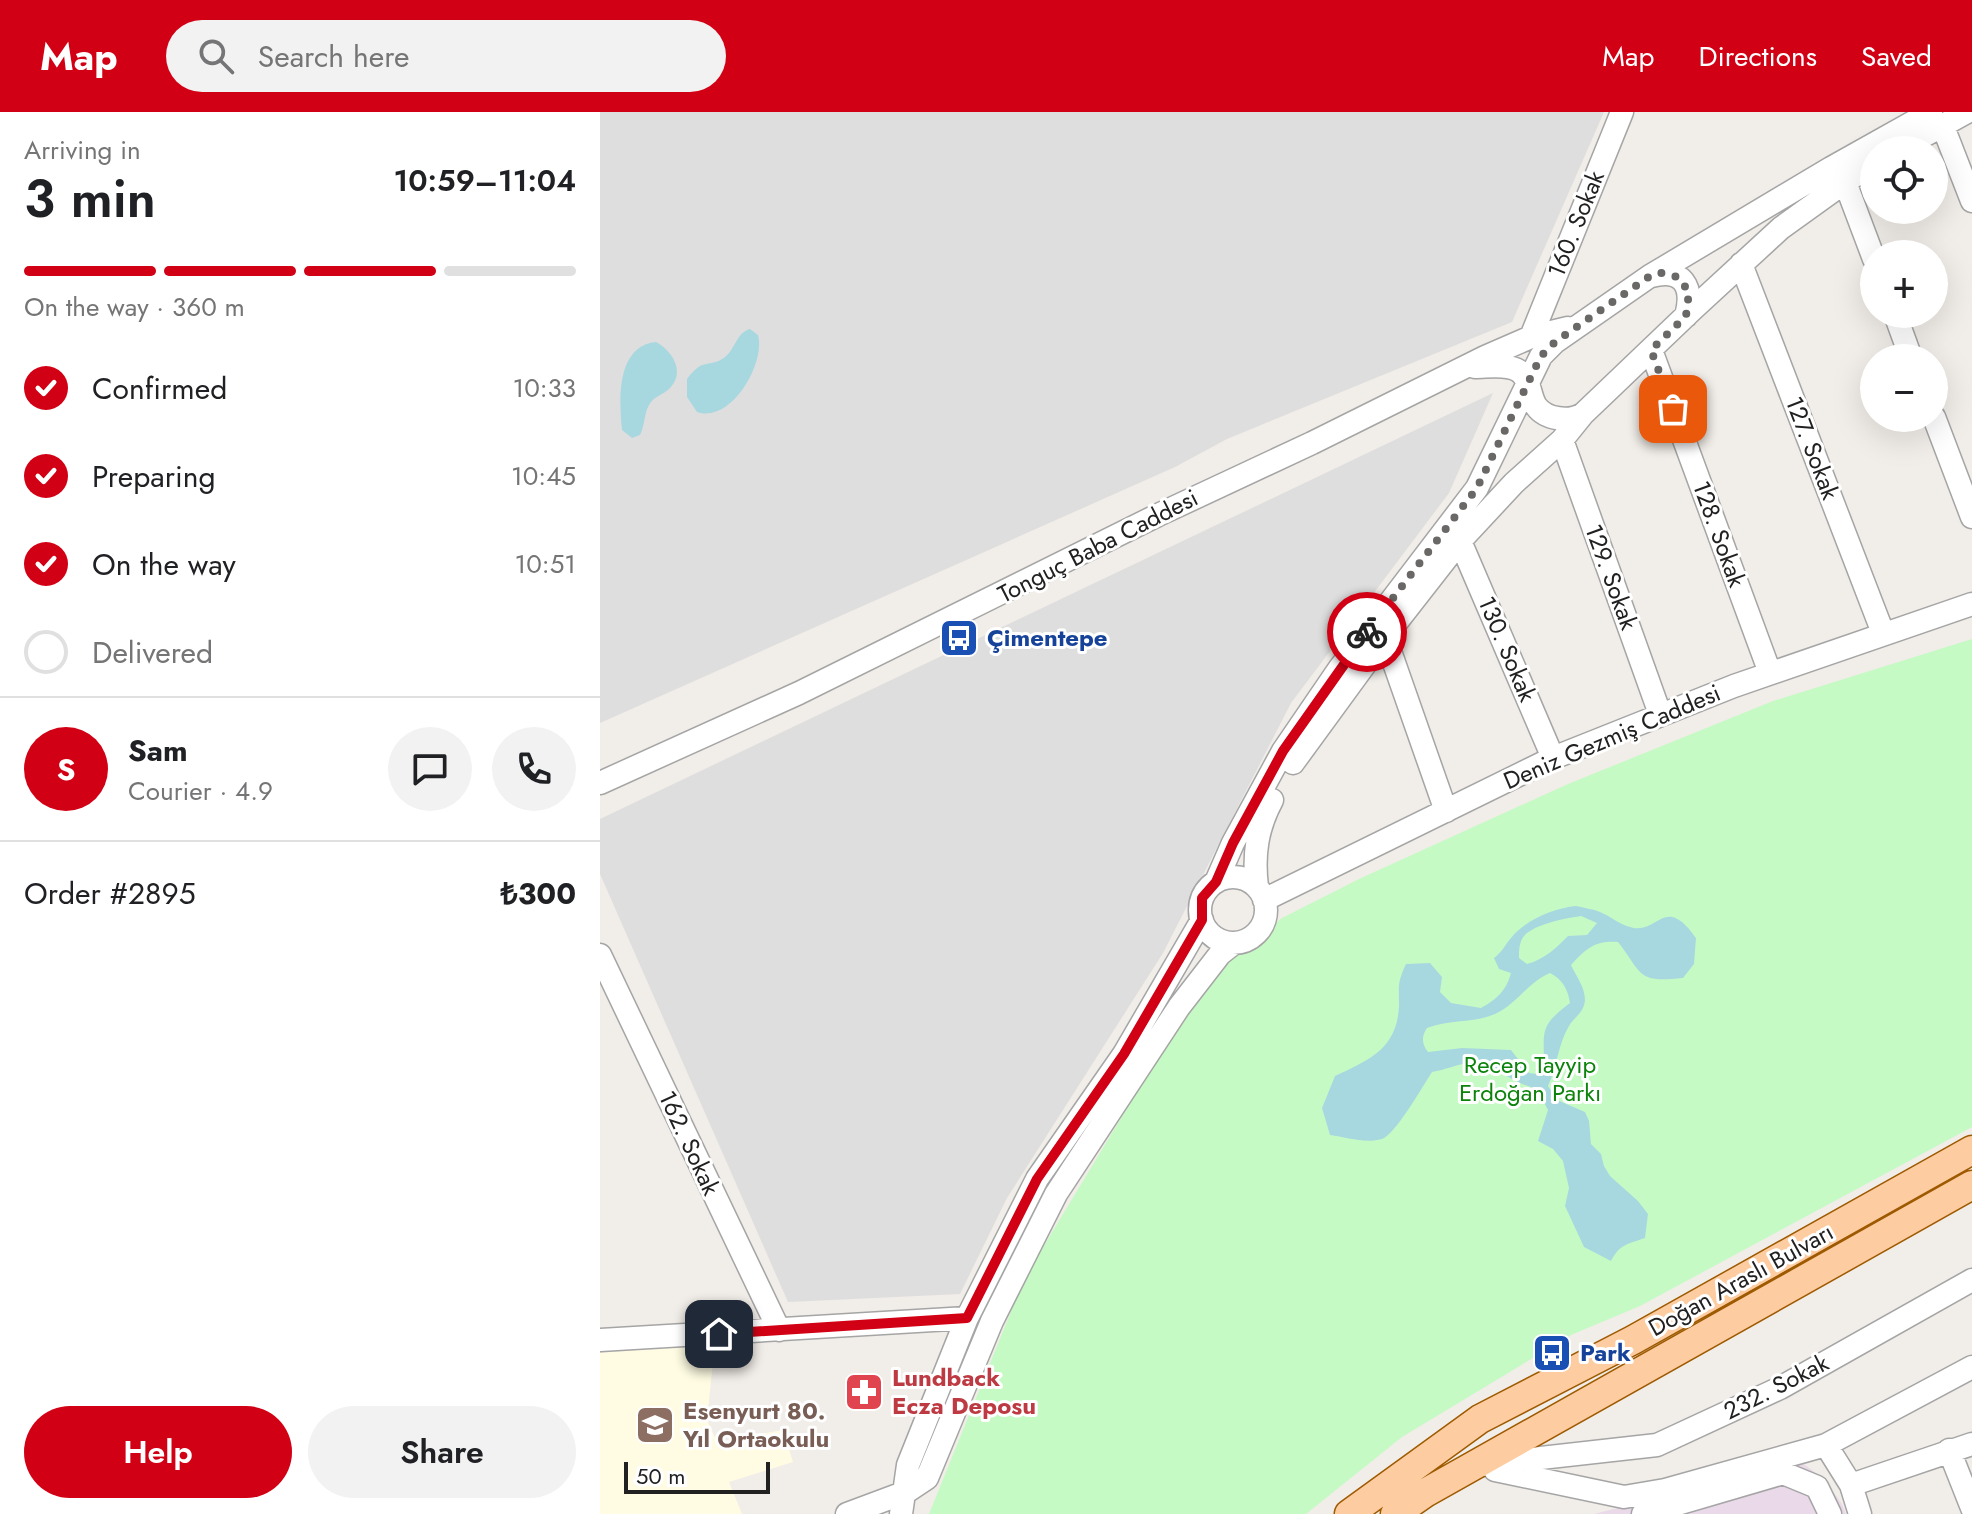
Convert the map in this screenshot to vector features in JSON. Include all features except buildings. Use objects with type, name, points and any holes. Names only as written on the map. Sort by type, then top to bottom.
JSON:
[{"type":"main road","name":"Doğan Araslı Bulvarı","points":[[1349,1514],[1480,1419],[1697,1306],[1972,1150]]},
{"type":"main road","name":"Doğan Araslı Bulvarı","points":[[1395,1514],[1425,1493],[1972,1185]]},
{"type":"main road","points":[[1612,1388],[1646,1383],[1972,1203]]},
{"type":"street","name":"160. Sokak","points":[[1531,337],[1622,112]]},
{"type":"street","points":[[901,1514],[908,1465],[967,1318],[1037,1179],[1124,1054],[1202,920],[1202,898],[1216,882],[1233,843],[1283,751],[1339,669],[1477,488],[1541,356],[1576,327],[1650,276],[1831,168],[1936,118],[1967,112]]},
{"type":"street","points":[[1915,136],[1936,118]]},
{"type":"street","points":[[1936,118],[1972,201]]},
{"type":"street","points":[[1202,920],[1214,937],[1234,943],[1245,941],[1261,928],[1265,918],[1255,848],[1261,822],[1270,803],[1297,757],[1460,541],[1514,483],[1562,440],[1583,414],[1741,264],[1781,228],[1860,173]]},
{"type":"street","points":[[1845,182],[1867,240]]},
{"type":"street","name":"127. Sokak","points":[[1741,264],[1883,633]]},
{"type":"street","points":[[1650,276],[1670,274],[1686,284],[1689,292],[1686,316]]},
{"type":"street","name":"Tonguç Baba Caddesi","points":[[600,783],[799,693],[1158,515],[1531,337],[1576,327]]},
{"type":"street","name":"128. Sokak","points":[[1651,350],[1770,673]]},
{"type":"street","name":"Tonguç Baba Caddesi","points":[[1465,368],[1511,368],[1528,380]]},
{"type":"street","points":[[1528,380],[1535,405],[1543,413],[1568,419],[1583,414]]},
{"type":"street","points":[[1940,432],[1972,517]]},
{"type":"street","name":"129. Sokak","points":[[1562,440],[1660,714]]},
{"type":"street","name":"130. Sokak","points":[[1460,541],[1553,758]]},
{"type":"street","name":"Deniz Gezmiş Caddesi","points":[[1260,893],[1446,811],[1553,758],[1660,714],[1972,604]]},
{"type":"street","points":[[1385,637],[1446,811]]},
{"type":"street","points":[[1216,882],[1237,877],[1260,893]]},
{"type":"street","points":[[847,1514],[906,1492],[927,1478],[992,1321],[1056,1194],[1179,1007],[1220,954],[1234,943]]},
{"type":"street","name":"162. Sokak","points":[[600,955],[779,1330]]},
{"type":"street","name":"232. Sokak","points":[[1475,1466],[1657,1445],[1780,1388],[1972,1280]]},
{"type":"street","points":[[600,1340],[967,1318]]},
{"type":"street","points":[[1475,1466],[1624,1497],[1665,1490],[1826,1445],[1972,1367]]},
{"type":"street","points":[[1851,1485],[1972,1444]]},
{"type":"street","points":[[1826,1445],[1851,1485],[1860,1514]]},
{"type":"street","points":[[1949,1450],[1972,1508]]},
{"type":"street","points":[[1643,1514],[1783,1473],[1817,1487],[1830,1514]]},
{"type":"shaded area","points":[[600,112],[1604,112],[1512,322],[1227,439],[1175,467],[600,723]]},
{"type":"shaded area","points":[[1493,393],[1449,493],[1291,703],[1163,953],[1007,1198],[960,1294],[788,1302],[600,874],[600,819]]},
{"type":"shaded area","name":"Esenyurt 80. Yıl Ortaokulu","points":[[715,1343],[707,1420],[717,1442],[783,1430],[793,1462],[729,1482],[742,1514],[600,1514],[600,1353]]},
{"type":"shaded area","points":[[1801,1462],[1824,1479],[1846,1514],[1594,1514]]},
{"type":"green space","name":"Recep Tayyip Erdoğan Parkı","points":[[1972,639],[1972,1127],[1640,1306],[1571,1335],[1402,1437],[1306,1514],[929,1514],[1025,1277],[1150,1070],[1223,965],[1282,918],[1359,879],[1568,784],[1773,701]]},
{"type":"water","points":[[750,329],[758,335],[759,347],[757,361],[743,388],[722,409],[710,413],[697,412],[687,397],[687,379],[702,365],[725,357],[742,334]]},
{"type":"water","points":[[656,342],[672,357],[677,376],[669,389],[651,402],[640,435],[632,438],[622,430],[620,404],[623,376],[633,353]]},
{"type":"water","points":[[1567,907],[1594,910],[1626,926],[1640,928],[1668,917],[1676,918],[1696,938],[1694,964],[1683,978],[1657,979],[1642,974],[1618,942],[1592,946],[1571,965],[1584,991],[1585,1000],[1565,1033],[1548,1086],[1557,1100],[1585,1112],[1591,1144],[1601,1154],[1610,1176],[1648,1214],[1645,1238],[1621,1248],[1611,1261],[1584,1247],[1565,1206],[1569,1188],[1563,1161],[1553,1149],[1538,1141],[1548,1110],[1537,1089],[1477,1064],[1432,1072],[1394,1129],[1388,1136],[1376,1140],[1330,1135],[1322,1108],[1335,1076],[1370,1058],[1393,1033],[1399,1006],[1400,980],[1406,964],[1430,963],[1442,977],[1440,992],[1451,1003],[1481,1008],[1500,994],[1509,979],[1511,973],[1499,969],[1494,958],[1511,938],[1532,920]],"holes":[[[1581,916],[1597,923],[1587,935],[1568,936],[1533,962],[1527,964],[1519,958],[1522,939],[1526,934],[1548,923]],[[1550,973],[1564,985],[1570,1003],[1553,1017],[1546,1028],[1543,1062],[1537,1074],[1529,1073],[1511,1050],[1462,1048],[1428,1052],[1426,1049],[1423,1037],[1427,1028],[1495,1014]]]},
{"type":"way so far","points":[[1367,632],[1477,488],[1541,356],[1555,342],[1650,276],[1661,273],[1678,277],[1689,292],[1686,316],[1651,350],[1673,409]]},
{"type":"place","name":"Çimentepe","points":[[959,638]]},
{"type":"place","name":"Park","points":[[1552,1353]]},
{"type":"place","name":"Lundback Ecza Deposu","points":[[864,1392]]},
{"type":"place","name":"Esenyurt 80. Yıl Ortaokulu","points":[[655,1425]]},
{"type":"route","points":[[719,1334],[967,1318],[1037,1179],[1124,1054],[1202,920],[1202,898],[1216,882],[1233,843],[1283,751],[1367,632]]}]
